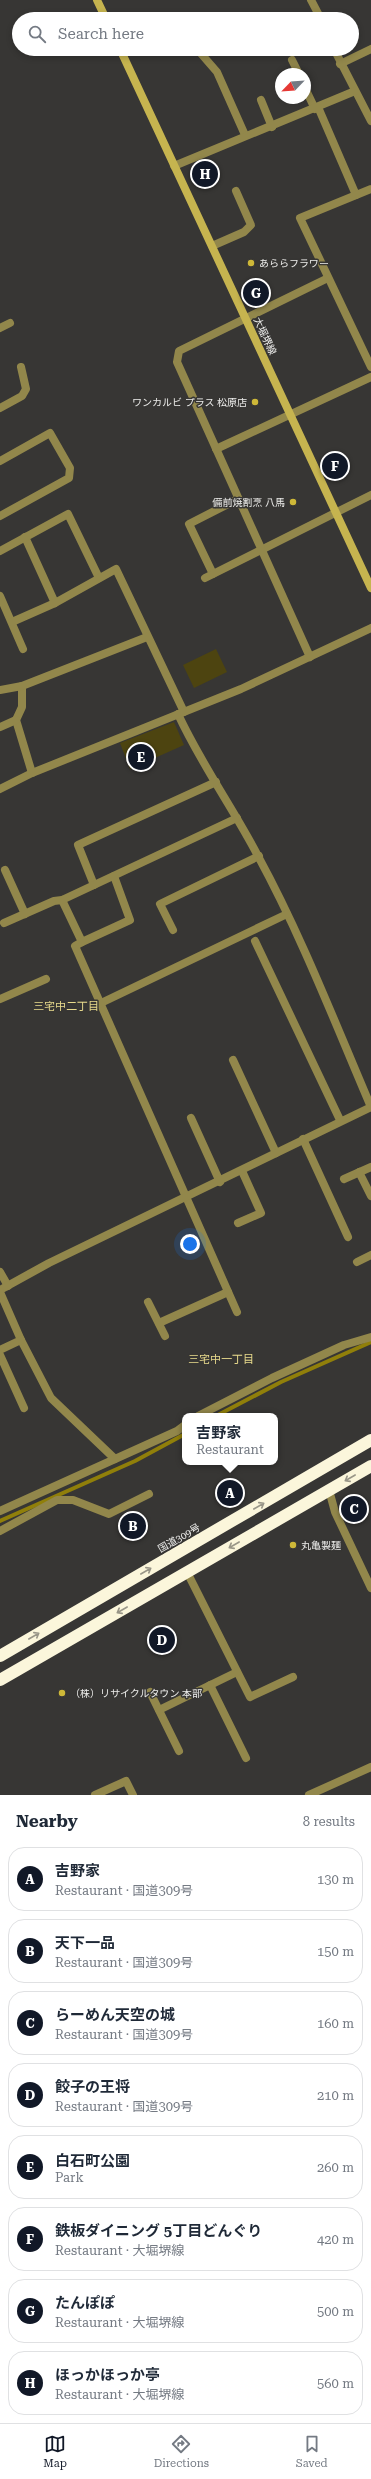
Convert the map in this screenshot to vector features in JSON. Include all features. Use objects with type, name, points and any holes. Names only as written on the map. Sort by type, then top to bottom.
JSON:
[{"type":"highway","name":"国道309号","points":[[0,1656],[371,1440]]},
{"type":"highway","points":[[0,1680],[371,1466]]},
{"type":"main road","points":[[97,0],[103,12]]},
{"type":"main road","name":"大堀堺線","points":[[123,56],[371,588]]},
{"type":"street","points":[[311,0],[317,12]]},
{"type":"street","points":[[359,55],[371,49]]},
{"type":"street","points":[[203,56],[217,72],[245,135]]},
{"type":"street","points":[[337,56],[371,121]]},
{"type":"street","points":[[340,64],[357,56]]},
{"type":"street","points":[[292,60],[296,68]]},
{"type":"street","points":[[174,166],[245,135],[272,127],[355,91]]},
{"type":"street","points":[[311,99],[356,195]]},
{"type":"street","points":[[261,100],[272,127]]},
{"type":"street","points":[[371,189],[300,218],[371,367]]},
{"type":"street","points":[[212,246],[244,232],[250,225],[236,191]]},
{"type":"street","points":[[310,657],[177,362],[180,351],[328,278]]},
{"type":"street","points":[[0,328],[10,323]]},
{"type":"street","points":[[0,408],[22,396],[26,389],[21,367]]},
{"type":"street","points":[[216,449],[371,377]]},
{"type":"street","points":[[0,461],[50,433],[70,468],[69,478],[0,516]]},
{"type":"street","points":[[205,578],[371,495]]},
{"type":"street","points":[[213,574],[189,524],[238,498]]},
{"type":"street","points":[[0,551],[68,514],[99,578]]},
{"type":"street","points":[[25,537],[55,603]]},
{"type":"street","points":[[12,622],[55,603],[116,569],[181,713],[194,749],[216,782],[237,818],[287,914],[334,1016],[371,1107],[340,1120],[186,1199],[49,1263],[0,1291],[21,1340],[51,1398],[115,1459]]},
{"type":"street","points":[[0,596],[23,649]]},
{"type":"street","points":[[0,789],[32,773],[181,713],[310,657],[371,628]]},
{"type":"street","points":[[0,690],[22,686],[147,637]]},
{"type":"street","points":[[22,686],[22,707],[16,720],[32,773]]},
{"type":"street","points":[[0,727],[16,720]]},
{"type":"street","points":[[94,885],[78,845],[216,782]]},
{"type":"street","points":[[4,923],[54,901],[62,900],[237,818]]},
{"type":"street","points":[[173,930],[160,904],[258,856]]},
{"type":"street","points":[[5,870],[25,914]]},
{"type":"street","points":[[114,876],[130,920],[76,946],[237,1312]]},
{"type":"street","points":[[62,900],[82,942]]},
{"type":"street","points":[[101,1003],[287,914]]},
{"type":"street","points":[[255,941],[340,1120]]},
{"type":"street","points":[[0,999],[46,979]]},
{"type":"street","points":[[233,1060],[276,1153]]},
{"type":"street","points":[[191,1118],[220,1182]]},
{"type":"street","points":[[303,1139],[348,1237]]},
{"type":"street","points":[[344,1179],[371,1166]]},
{"type":"street","points":[[238,1223],[261,1214],[242,1171]]},
{"type":"street","points":[[359,1172],[371,1196]]},
{"type":"street","points":[[357,1262],[371,1255]]},
{"type":"street","points":[[0,1272],[8,1286]]},
{"type":"street","points":[[159,1323],[228,1292]]},
{"type":"street","points":[[148,1302],[165,1336]]},
{"type":"street","points":[[204,1413],[338,1348],[371,1337]]},
{"type":"street","points":[[0,1350],[21,1340]]},
{"type":"street","points":[[0,1355],[24,1408]]},
{"type":"street","points":[[0,1511],[115,1459],[182,1426]]},
{"type":"street","points":[[329,1490],[335,1512],[371,1588]]},
{"type":"street","points":[[0,1530],[57,1500],[73,1500],[109,1514],[149,1494]]},
{"type":"street","points":[[187,1572],[250,1697],[293,1677]]},
{"type":"street","points":[[159,1710],[237,1672]]},
{"type":"street","points":[[210,1685],[246,1758]]},
{"type":"street","points":[[150,1692],[178,1751]]},
{"type":"street","points":[[309,1795],[371,1767]]},
{"type":"street","points":[[95,1795],[126,1781],[133,1795]]},
{"type":"shaded area","points":[[216,649],[227,672],[194,688],[183,665]]},
{"type":"shaded area","points":[[174,722],[184,745],[130,769],[120,743]]},
{"type":"waterway","points":[[222,1413],[281,1382],[371,1342]]},
{"type":"waterway","points":[[0,1521],[135,1461],[182,1436]]},
{"type":"place","name":"ほっかほっか亭","points":[[205,174]]},
{"type":"place","name":"あららフラワー","points":[[251,263]]},
{"type":"place","name":"たんぽぽ","points":[[256,293]]},
{"type":"place","name":"ワンカルビ プラス 松原店","points":[[255,402]]},
{"type":"place","name":"鉄板ダイニング 5丁目どんぐり","points":[[335,466]]},
{"type":"place","name":"備前焼割烹 八馬","points":[[293,502]]},
{"type":"place","name":"白石町公園","points":[[141,757]]},
{"type":"place","name":"吉野家","points":[[230,1493]]},
{"type":"place","name":"らーめん天空の城","points":[[354,1509]]},
{"type":"place","name":"天下一品","points":[[133,1526]]},
{"type":"place","name":"丸亀製麺","points":[[293,1545]]},
{"type":"place","name":"餃子の王将","points":[[162,1640]]},
{"type":"place","name":"（株）リサイクルタウン 本部","points":[[62,1693]]},
{"type":"district","name":"三宅中二丁目","points":[[66,1006]]},
{"type":"district","name":"三宅中一丁目","points":[[221,1359]]}]
